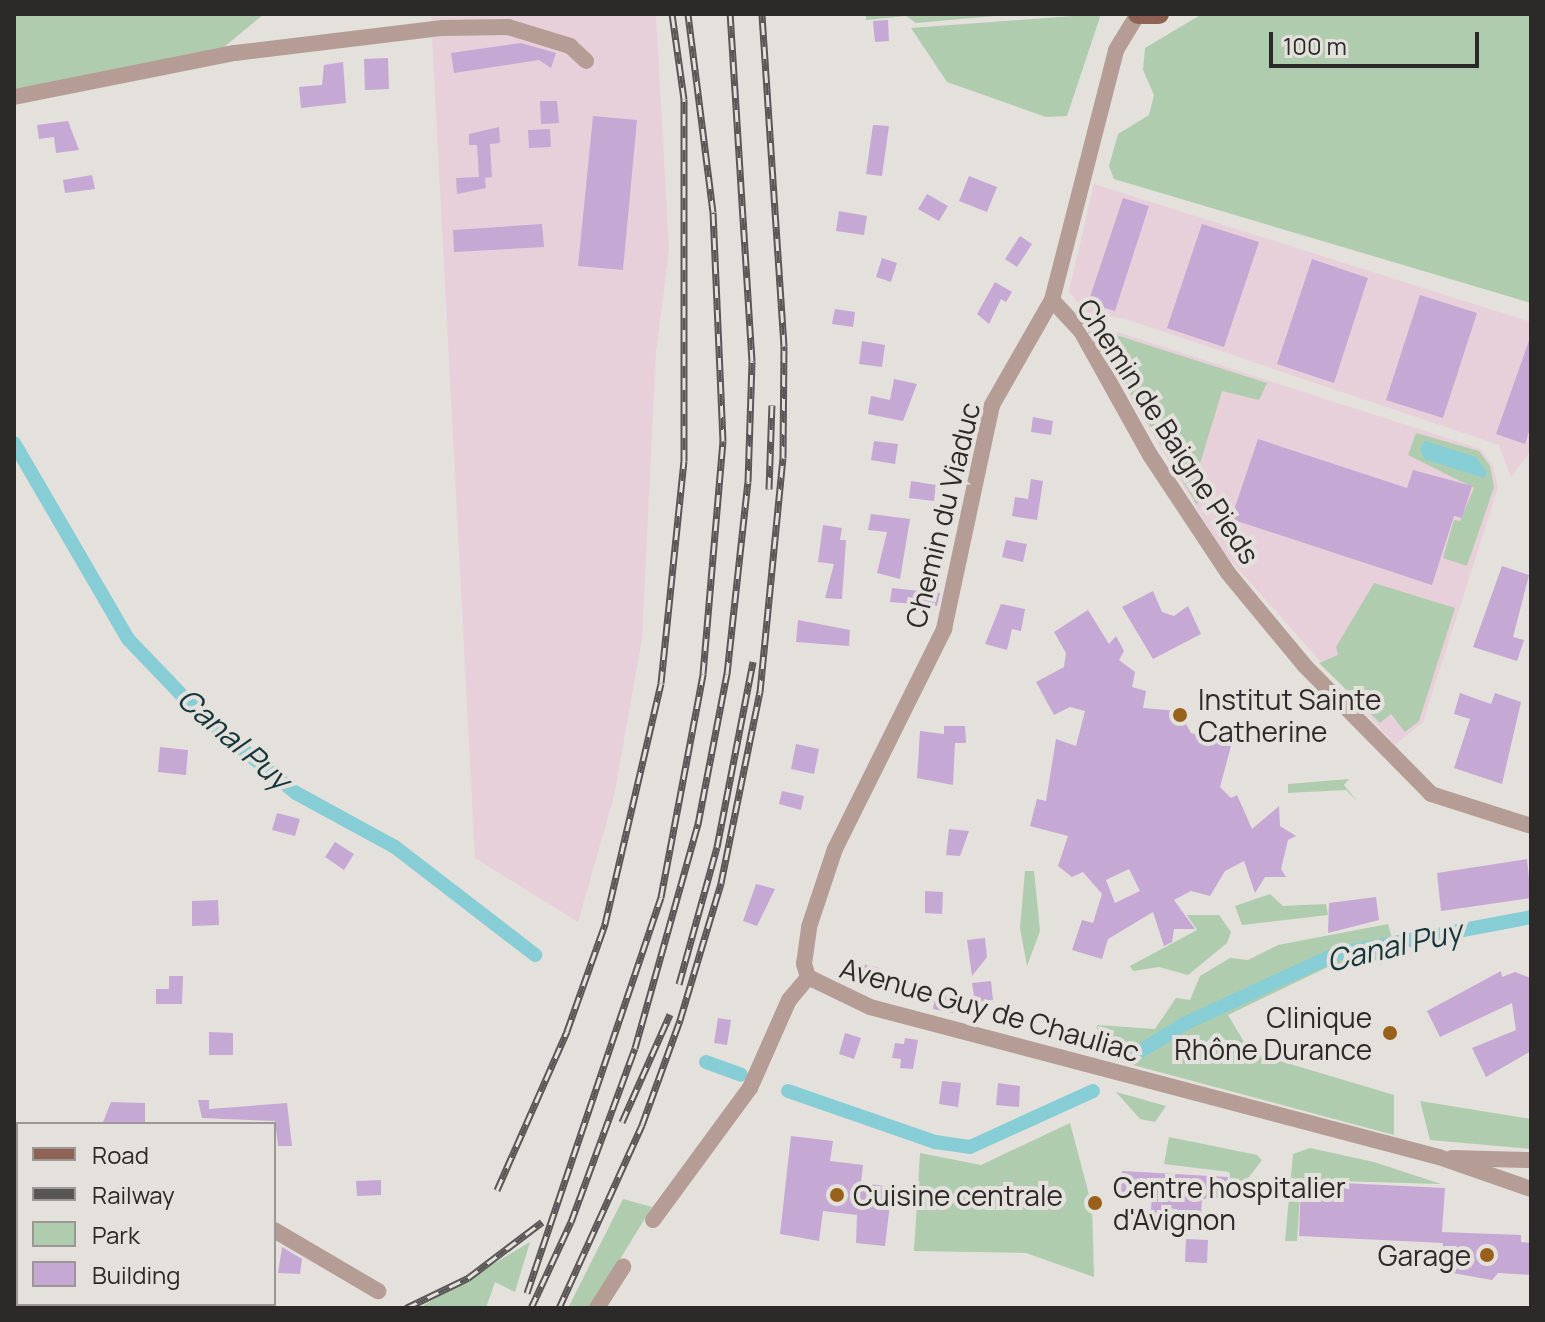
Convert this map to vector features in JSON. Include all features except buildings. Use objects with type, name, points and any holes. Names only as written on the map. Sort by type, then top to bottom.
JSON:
[{"type":"main road","points":[[1138,14],[1159,14]]},
{"type":"street","name":"Chemin du Viaduc","points":[[808,977],[804,964],[809,927],[835,849],[944,629],[992,405],[1052,300],[1116,50],[1138,14]]},
{"type":"street","points":[[14,97],[235,53],[443,28],[508,27],[570,46],[586,61]]},
{"type":"street","name":"Chemin de Baigne Pieds","points":[[1052,300],[1081,331],[1150,455],[1228,573],[1304,665],[1431,794],[1531,826]]},
{"type":"street","points":[[653,1220],[750,1088],[789,1000],[808,977]]},
{"type":"street","name":"Avenue Guy de Chauliac","points":[[808,977],[870,1007],[1439,1157],[1531,1189]]},
{"type":"street","name":"Avenue Guy de Chauliac","points":[[1439,1157],[1531,1160]]},
{"type":"street","points":[[276,1231],[378,1291]]},
{"type":"street","points":[[597,1308],[623,1267]]},
{"type":"shaded area","points":[[656,14],[669,250],[656,352],[642,639],[614,796],[578,922],[475,858],[431,17]]},
{"type":"shaded area","points":[[1094,184],[1531,322],[1531,451],[1511,477],[1499,445],[1126,319],[1085,312],[1069,291]]},
{"type":"shaded area","points":[[1117,332],[1481,449],[1493,466],[1498,488],[1423,722],[1395,745],[1223,552],[1110,363]]},
{"type":"green space","points":[[14,14],[264,14],[218,52],[14,89]]},
{"type":"green space","points":[[866,14],[1018,14],[916,23],[906,16],[866,20]]},
{"type":"green space","points":[[1101,14],[1067,116],[1046,117],[947,82],[911,28]]},
{"type":"green space","points":[[1202,14],[1531,14],[1531,303],[1114,179],[1109,166],[1118,134],[1149,115],[1154,95],[1143,70],[1145,48]]},
{"type":"green space","points":[[1113,334],[1267,383],[1259,400],[1222,391],[1193,487],[1202,491],[1197,505],[1112,362],[1120,357]]},
{"type":"green space","points":[[1416,433],[1479,451],[1490,466],[1494,487],[1467,566],[1443,558],[1454,520],[1460,521],[1474,488],[1408,455]]},
{"type":"green space","points":[[1374,583],[1455,608],[1419,721],[1405,732],[1391,714],[1380,723],[1319,663],[1338,655],[1336,647]]},
{"type":"green space","points":[[1349,779],[1344,785],[1357,801],[1346,790],[1288,793],[1288,784]]},
{"type":"green space","points":[[1025,871],[1034,871],[1040,931],[1027,966],[1020,928]]},
{"type":"green space","points":[[1270,894],[1283,906],[1326,904],[1328,915],[1242,925],[1235,906]]},
{"type":"green space","points":[[1187,915],[1219,915],[1231,932],[1227,943],[1188,975],[1159,967],[1133,971],[1130,966],[1197,930]]},
{"type":"green space","points":[[1388,924],[1398,958],[1332,965],[1228,1015],[1250,1052],[1394,1095],[1394,1135],[1107,1058],[1098,1043],[1097,1025],[1155,1029],[1176,998],[1190,1000],[1200,976],[1230,958],[1248,960],[1278,945]]},
{"type":"green space","points":[[1116,1092],[1166,1106],[1155,1122],[1140,1119]]},
{"type":"green space","points":[[1420,1101],[1531,1119],[1531,1149],[1430,1140]]},
{"type":"green space","points":[[1070,1123],[1092,1206],[1094,1277],[1026,1253],[914,1251],[920,1153],[981,1165]]},
{"type":"green space","points":[[1169,1137],[1257,1155],[1262,1160],[1235,1195],[1229,1172],[1164,1164]]},
{"type":"green space","points":[[1310,1148],[1374,1162],[1441,1184],[1301,1180],[1297,1241],[1285,1241],[1293,1154]]},
{"type":"green space","points":[[623,1199],[652,1207],[590,1308],[568,1308]]},
{"type":"green space","points":[[530,1242],[515,1292],[495,1282],[486,1308],[419,1308]]},
{"type":"water","points":[[1425,441],[1476,457],[1487,472],[1484,478],[1424,459],[1420,449]]},
{"type":"waterway","name":"Canal Puy","points":[[14,443],[128,639],[200,714],[296,793],[395,847],[535,955]]},
{"type":"waterway","name":"Canal Puy","points":[[1134,1055],[1186,1023],[1336,954],[1531,917]]},
{"type":"waterway","name":"Canal Puy","points":[[706,1062],[741,1075]]},
{"type":"waterway","name":"Canal Puy","points":[[788,1091],[935,1142],[970,1147],[1093,1091]]},
{"type":"railway","points":[[497,1190],[567,1031],[605,924],[661,683],[684,461],[684,99],[672,14]]},
{"type":"railway","points":[[527,1293],[661,897],[703,674],[723,441],[713,212],[688,14]]},
{"type":"railway","points":[[531,1308],[571,1222],[635,1048],[698,824],[727,674],[748,482],[752,361],[730,14]]},
{"type":"railway","points":[[559,1308],[642,1125],[680,1020],[721,883],[760,692],[783,458],[784,346],[762,14]]},
{"type":"railway","points":[[769,489],[772,405]]},
{"type":"railway","points":[[679,984],[717,847],[753,661]]},
{"type":"railway","points":[[622,1122],[670,1014]]},
{"type":"railway","points":[[406,1308],[468,1278],[542,1222]]},
{"type":"railway","points":[[31,1306],[35,1308]]},
{"type":"railway","points":[[82,1306],[87,1308]]},
{"type":"place","name":"Institut Sainte Catherine","points":[[1180,715]]},
{"type":"place","name":"Clinique Rhône Durance","points":[[1390,1033]]},
{"type":"place","name":"Cuisine centrale","points":[[837,1195]]},
{"type":"place","name":"Centre hospitalier d'Avignon","points":[[1095,1203]]},
{"type":"place","name":"Garage","points":[[1487,1255]]}]
